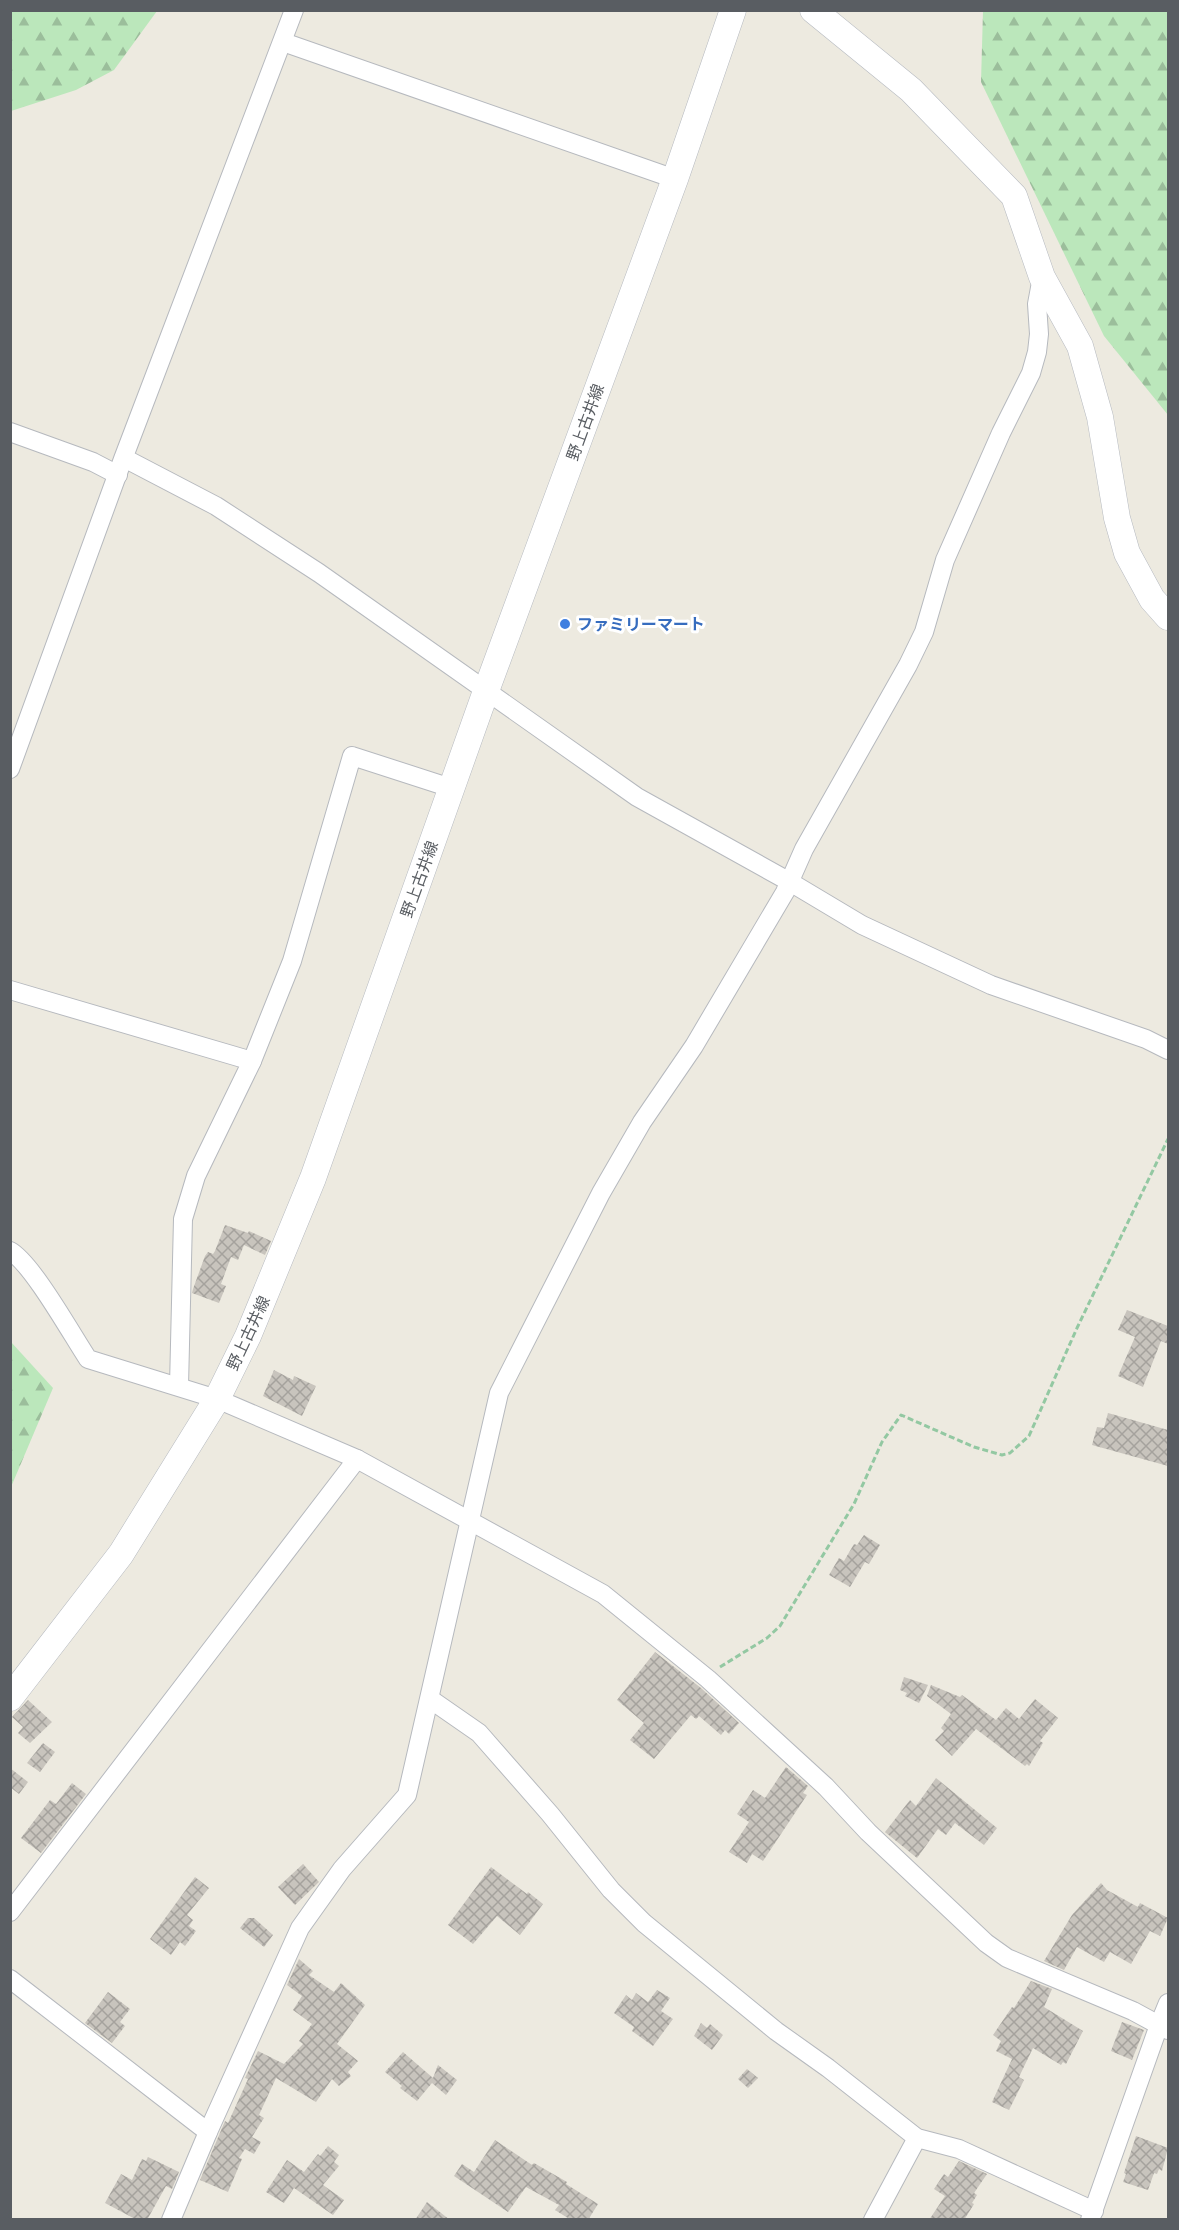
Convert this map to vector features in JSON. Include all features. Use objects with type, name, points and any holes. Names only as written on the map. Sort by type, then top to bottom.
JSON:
[{"type":"main road","name":"野上古井線","points":[[10,1698],[121,1554],[217,1399],[248,1336],[313,1178],[486,691],[675,179],[733,10]]},
{"type":"main road","points":[[813,10],[910,90],[1014,196],[1042,277],[1080,346],[1100,417],[1118,518],[1127,553],[1152,599],[1168,617]]},
{"type":"street","points":[[10,769],[121,466],[284,42],[294,10]]},
{"type":"street","points":[[284,42],[675,179]]},
{"type":"street","points":[[171,2220],[300,1928],[342,1869],[407,1795],[499,1393],[602,1193],[642,1122],[694,1046],[785,892],[804,849],[908,665],[924,632],[945,560],[1000,433],[1031,373],[1037,352],[1039,334],[1037,304],[1042,277]]},
{"type":"street","points":[[10,432],[93,462],[121,466],[225,512],[319,573],[637,797],[862,925],[991,985],[1146,1040],[1168,1050]]},
{"type":"street","points":[[179,1386],[183,1219],[196,1176],[252,1061],[292,961],[352,756],[451,788]]},
{"type":"street","points":[[10,990],[252,1061]]},
{"type":"street","points":[[10,1251],[18,1255],[88,1359],[217,1399],[357,1459],[603,1594],[708,1679],[826,1787],[868,1832],[986,1943],[1007,1958],[1148,2017],[1164,2027]]},
{"type":"street","points":[[10,1912],[357,1459]]},
{"type":"street","points":[[429,1699],[479,1733],[550,1814],[611,1890],[644,1923],[776,2031],[828,2068],[916,2138],[959,2149],[1092,2215],[1164,2027],[1168,2003]]},
{"type":"street","points":[[10,1979],[208,2132]]},
{"type":"street","points":[[873,2220],[916,2138]]},
{"type":"path","points":[[708,1679],[719,1668],[767,1638],[780,1626],[854,1504],[882,1442],[901,1415],[974,1447],[1002,1455],[1010,1453],[1029,1436],[1077,1328],[1168,1139]]},
{"type":"green space","points":[[11,10],[157,11],[114,70],[76,90],[11,111]]},
{"type":"green space","points":[[983,11],[1168,11],[1168,415],[1104,336],[981,82]]},
{"type":"green space","points":[[11,1342],[53,1388],[11,1487]]},
{"type":"building","points":[[225,1225],[248,1233],[249,1231],[271,1241],[265,1255],[244,1245],[238,1260],[231,1257],[221,1284],[226,1286],[219,1303],[192,1293],[205,1256],[208,1252],[213,1254],[215,1251]]},
{"type":"building","points":[[1127,1310],[1168,1326],[1168,1344],[1161,1341],[1143,1387],[1118,1376],[1135,1337],[1118,1330]]},
{"type":"building","points":[[274,1370],[293,1380],[294,1376],[316,1386],[302,1416],[263,1396]]},
{"type":"building","points":[[1108,1413],[1168,1430],[1168,1466],[1092,1445],[1097,1427],[1104,1428]]},
{"type":"building","points":[[864,1535],[880,1545],[869,1564],[865,1562],[850,1587],[829,1575],[839,1558],[844,1561],[854,1544],[857,1545]]},
{"type":"building","points":[[655,1652],[701,1688],[739,1723],[729,1734],[725,1730],[721,1735],[699,1716],[696,1719],[691,1715],[654,1759],[630,1740],[644,1723],[617,1700]]},
{"type":"building","points":[[904,1677],[928,1685],[919,1703],[905,1696],[907,1693],[900,1690]]},
{"type":"building","points":[[931,1685],[960,1697],[962,1695],[996,1720],[1006,1708],[1019,1719],[1035,1699],[1058,1718],[1040,1741],[1043,1743],[1029,1766],[1027,1764],[1025,1766],[976,1729],[952,1756],[935,1740],[944,1731],[941,1728],[951,1714],[927,1696]]},
{"type":"building","points":[[28,1700],[52,1722],[30,1743],[18,1733],[23,1727],[12,1717]]},
{"type":"building","points":[[43,1743],[55,1752],[40,1772],[27,1763]]},
{"type":"building","points":[[786,1767],[808,1786],[803,1793],[807,1795],[763,1861],[752,1854],[747,1863],[729,1852],[749,1822],[737,1814],[753,1790],[765,1798]]},
{"type":"building","points":[[10,1768],[28,1782],[19,1794],[10,1787]]},
{"type":"building","points":[[936,1778],[997,1828],[984,1845],[955,1823],[946,1835],[938,1829],[917,1858],[885,1832],[910,1800],[916,1806]]},
{"type":"building","points":[[72,1783],[86,1794],[41,1853],[21,1838],[50,1800],[56,1804]]},
{"type":"building","points":[[303,1864],[319,1882],[295,1905],[278,1887]]},
{"type":"building","points":[[491,1867],[543,1904],[520,1935],[497,1916],[473,1944],[448,1925]]},
{"type":"building","points":[[195,1877],[209,1888],[187,1915],[193,1920],[189,1926],[196,1931],[185,1946],[180,1942],[171,1955],[150,1939]]},
{"type":"building","points":[[1101,1883],[1107,1890],[1138,1907],[1140,1903],[1168,1918],[1160,1936],[1150,1931],[1131,1964],[1110,1952],[1104,1962],[1077,1947],[1064,1970],[1044,1961],[1072,1915]]},
{"type":"building","points":[[248,1918],[254,1918],[273,1935],[264,1947],[240,1928]]},
{"type":"building","points":[[299,1959],[313,1971],[309,1975],[334,1992],[341,1983],[365,2005],[337,2044],[358,2061],[348,2072],[351,2076],[339,2086],[332,2079],[316,2102],[276,2078],[259,2115],[264,2118],[252,2137],[261,2142],[254,2154],[245,2149],[239,2158],[242,2159],[228,2192],[200,2180],[225,2121],[228,2123],[248,2079],[245,2078],[258,2051],[284,2064],[303,2044],[299,2041],[312,2024],[293,2010],[302,1996],[287,1985]]},
{"type":"building","points":[[1031,1981],[1052,1989],[1044,2007],[1083,2031],[1066,2064],[1063,2062],[1061,2065],[1033,2048],[1019,2077],[1024,2080],[1009,2110],[992,2102],[1012,2059],[996,2051],[1001,2041],[993,2035]]},
{"type":"building","points":[[657,1990],[670,1998],[661,2011],[673,2019],[653,2046],[632,2031],[634,2027],[614,2013],[626,1995],[632,2000],[636,1993],[648,2002]]},
{"type":"building","points":[[108,1992],[130,2009],[120,2022],[125,2026],[112,2043],[85,2023]]},
{"type":"building","points":[[1122,2022],[1144,2030],[1132,2060],[1111,2051]]},
{"type":"building","points":[[701,2023],[707,2028],[710,2024],[723,2035],[712,2050],[694,2036]]},
{"type":"building","points":[[403,2052],[433,2078],[438,2065],[457,2080],[446,2095],[432,2083],[417,2101],[385,2072]]},
{"type":"building","points":[[747,2069],[758,2078],[748,2088],[738,2079]]},
{"type":"building","points":[[1136,2136],[1168,2148],[1162,2171],[1159,2169],[1157,2174],[1154,2173],[1148,2190],[1123,2182]]},
{"type":"building","points":[[495,2140],[532,2165],[534,2163],[567,2182],[566,2184],[598,2204],[588,2220],[571,2220],[555,2210],[559,2205],[526,2187],[508,2212],[454,2176],[462,2164],[474,2172]]},
{"type":"building","points":[[328,2146],[339,2155],[334,2162],[339,2166],[323,2185],[344,2200],[333,2215],[294,2188],[284,2203],[266,2192],[287,2160],[304,2172],[318,2154],[320,2156]]},
{"type":"building","points":[[148,2157],[179,2172],[172,2189],[166,2186],[147,2220],[137,2220],[105,2203],[121,2174],[132,2180],[142,2159],[146,2161]]},
{"type":"building","points":[[959,2161],[987,2174],[974,2193],[977,2195],[972,2203],[974,2204],[964,2220],[929,2220],[945,2196],[934,2189],[944,2174],[948,2177]]},
{"type":"building","points":[[427,2202],[450,2220],[415,2220]]},
{"type":"place","name":"ファミリーマート","points":[[565,624]]}]
